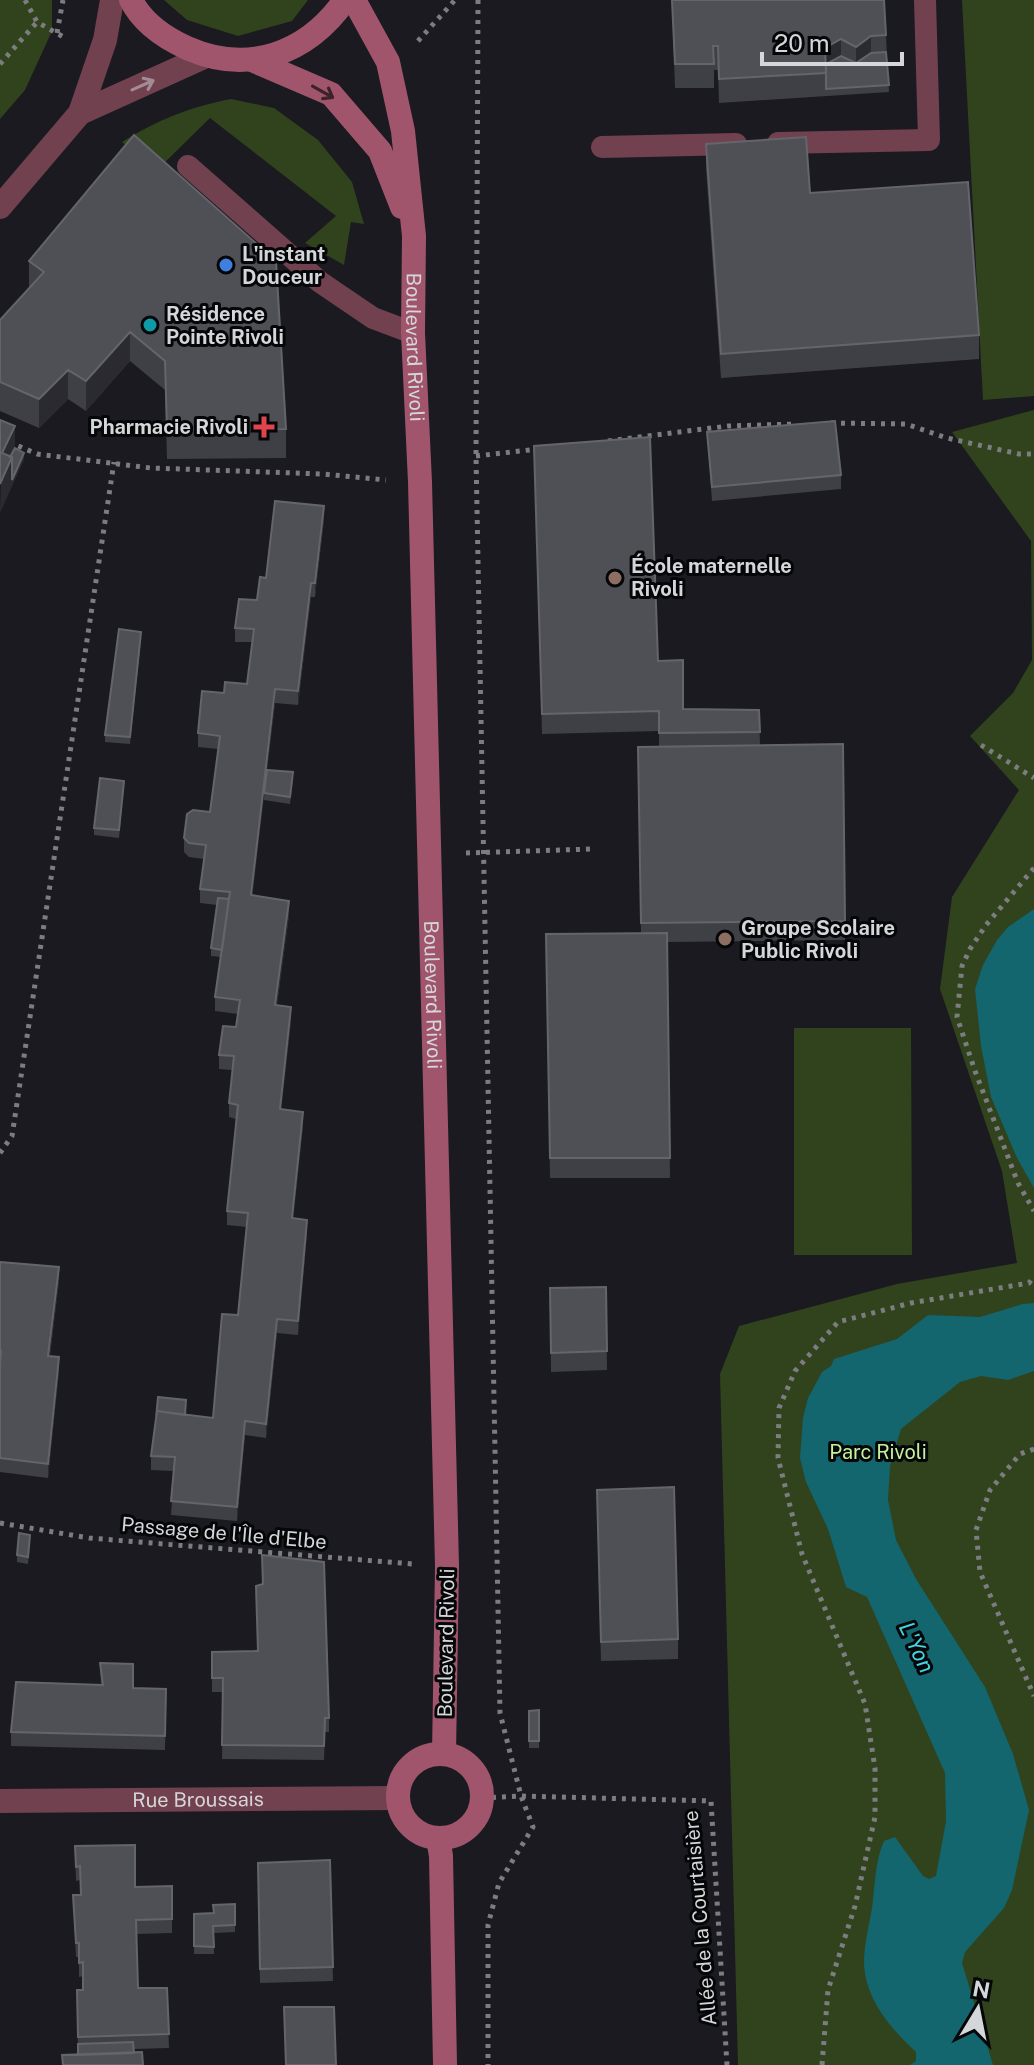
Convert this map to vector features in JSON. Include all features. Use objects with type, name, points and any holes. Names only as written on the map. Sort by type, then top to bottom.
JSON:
[{"type":"street","points":[[0,207],[80,113],[105,40],[112,0]]},
{"type":"street","points":[[131,0],[136,10],[167,39],[206,56],[229,60],[252,60],[282,52],[309,38],[332,18],[345,0]]},
{"type":"street","name":"Boulevard Rivoli","points":[[354,0],[388,62],[403,131],[414,236],[413,333],[420,482],[447,1566],[444,1754]]},
{"type":"street","points":[[80,113],[206,56]]},
{"type":"street","name":"Boulevard Rivoli","points":[[252,60],[331,94],[380,151],[414,236]]},
{"type":"street","points":[[430,1754],[444,1754],[467,1763],[481,1785],[482,1798],[473,1822],[463,1831],[438,1838],[415,1830],[406,1821],[397,1798],[405,1771],[430,1754]]},
{"type":"street","name":"Rue Broussais","points":[[0,1801],[397,1798]]},
{"type":"street","points":[[438,1838],[441,1856],[445,2065]]},
{"type":"lane","points":[[602,147],[929,140],[925,0]]},
{"type":"lane","points":[[188,166],[320,282],[373,318],[413,333]]},
{"type":"path","points":[[57,33],[63,0]]},
{"type":"path","points":[[478,0],[476,456],[500,1713],[521,1796],[533,1827],[499,1883],[488,1925],[488,2065]]},
{"type":"path","points":[[0,64],[37,22]]},
{"type":"path","points":[[602,441],[728,426],[806,424]]},
{"type":"path","points":[[822,424],[906,424],[947,438],[1019,454],[1034,454]]},
{"type":"path","points":[[0,438],[37,454],[151,468],[323,474],[420,482]]},
{"type":"path","points":[[476,456],[539,449]]},
{"type":"path","points":[[0,1153],[12,1136],[114,462]]},
{"type":"path","points":[[981,745],[1034,778]]},
{"type":"path","points":[[429,855],[592,849]]},
{"type":"path","points":[[1034,868],[970,949],[962,966],[957,1017],[1018,1183],[1034,1211]]},
{"type":"path","points":[[822,2065],[828,1990],[855,1906],[875,1817],[875,1768],[865,1704],[802,1554],[778,1458],[779,1408],[795,1371],[838,1322],[911,1303],[1029,1283],[1034,1276]]},
{"type":"path","points":[[1034,1449],[1020,1454],[990,1490],[976,1530],[980,1572],[1034,1696]]},
{"type":"path","name":"Passage de l'Île d'Elbe","points":[[0,1523],[89,1538],[447,1566]]},
{"type":"path","name":"Allée de la Courtaisière","points":[[482,1798],[521,1796],[711,1801],[727,2065]]},
{"type":"green space","points":[[0,0],[52,0],[52,31],[25,90],[0,119]]},
{"type":"green space","points":[[164,0],[308,0],[292,21],[238,36],[187,20]]},
{"type":"green space","points":[[962,0],[1034,0],[1034,396],[983,400]]},
{"type":"green space","points":[[231,99],[274,108],[318,140],[352,182],[364,224],[351,222],[344,265],[305,243],[336,216],[210,118],[156,171],[122,142],[174,115]]},
{"type":"green space","name":"Parc Rivoli","points":[[1034,410],[1034,2065],[738,2065],[720,1374],[739,1326],[897,1284],[1017,1263],[1002,1171],[940,989],[952,897],[1019,790],[970,736],[1013,693],[1032,660],[1031,541],[952,432]]},
{"type":"green space","points":[[794,1028],[911,1028],[912,1255],[794,1255]]},
{"type":"water","points":[[1034,909],[1034,1188],[1017,1158],[991,1097],[981,1046],[975,989],[983,965],[997,940],[1008,927]]},
{"type":"water","name":"L'Yon","points":[[1034,1303],[1034,1371],[1008,1380],[981,1376],[960,1382],[901,1429],[890,1466],[888,1500],[896,1540],[916,1579],[985,1687],[1013,1754],[1029,1810],[1012,1890],[1004,1908],[965,1952],[962,1963],[993,2065],[910,2065],[916,2061],[916,2052],[889,2023],[869,1989],[865,1976],[865,1949],[877,1865],[884,1841],[895,1837],[923,1876],[929,1879],[936,1876],[946,1821],[945,1773],[867,1597],[846,1587],[828,1529],[806,1482],[800,1458],[803,1418],[808,1398],[822,1372],[831,1366],[834,1359],[897,1339],[928,1315],[980,1317]]},
{"type":"building","points":[[672,0],[884,0],[886,35],[871,36],[856,47],[841,39],[825,48],[826,73],[719,79],[718,46],[713,46],[714,64],[675,64]]},
{"type":"building","points":[[886,52],[889,85],[826,89],[826,64],[841,56],[856,63],[871,53]]},
{"type":"building","name":"Résidence Pointe Rivoli","points":[[134,135],[276,261],[286,429],[167,430],[165,361],[130,332],[86,381],[68,370],[39,399],[0,382],[0,320],[44,272],[29,261]]},
{"type":"building","points":[[806,137],[810,193],[968,182],[979,335],[721,354],[706,144]]},
{"type":"building","points":[[0,420],[15,426],[2,453],[12,457],[0,484]]},
{"type":"building","points":[[835,421],[841,475],[712,487],[707,432]]},
{"type":"building","points":[[650,437],[658,661],[683,660],[683,709],[759,710],[760,732],[659,733],[659,711],[542,714],[534,446]]},
{"type":"building","points":[[15,448],[24,453],[12,480],[10,457]]},
{"type":"building","points":[[275,501],[324,506],[298,691],[275,689],[251,895],[289,901],[275,1005],[291,1007],[280,1109],[303,1112],[292,1218],[307,1220],[298,1321],[277,1319],[266,1424],[245,1421],[237,1507],[171,1501],[175,1457],[151,1456],[157,1411],[213,1418],[222,1314],[238,1315],[248,1213],[227,1211],[238,1105],[229,1103],[234,1056],[219,1055],[223,1026],[236,1027],[240,1000],[215,997],[230,892],[200,889],[206,845],[189,843],[184,838],[187,814],[193,810],[210,812],[220,736],[198,733],[202,691],[224,693],[225,682],[247,684],[254,629],[235,628],[239,599],[257,600],[260,577],[266,578]]},
{"type":"building","points":[[119,629],[141,632],[130,737],[105,735]]},
{"type":"building","points":[[843,744],[845,921],[641,923],[638,747]]},
{"type":"building","points":[[267,770],[293,772],[290,797],[264,793]]},
{"type":"building","points":[[100,778],[124,781],[119,830],[94,828]]},
{"type":"building","points":[[218,898],[229,899],[222,950],[211,948]]},
{"type":"building","points":[[667,933],[670,1158],[550,1158],[546,934]]},
{"type":"building","points":[[0,1262],[59,1267],[48,1356],[59,1357],[48,1464],[0,1458]]},
{"type":"building","points":[[606,1287],[607,1351],[551,1353],[550,1288]]},
{"type":"building","points":[[158,1397],[186,1400],[185,1415],[157,1411],[156,1418]]},
{"type":"building","points":[[674,1487],[678,1639],[601,1642],[597,1490]]},
{"type":"building","points":[[19,1533],[30,1535],[28,1557],[17,1555]]},
{"type":"building","points":[[262,1555],[324,1562],[329,1718],[325,1718],[324,1746],[222,1745],[223,1678],[212,1678],[212,1652],[258,1651],[256,1586],[263,1584]]},
{"type":"building","points":[[100,1663],[133,1664],[133,1688],[166,1689],[165,1736],[11,1732],[16,1682],[103,1685]]},
{"type":"building","points":[[539,1710],[539,1741],[529,1741],[529,1711]]},
{"type":"building","points":[[135,1845],[135,1887],[172,1886],[172,1919],[136,1920],[138,1988],[167,1988],[169,2034],[78,2037],[77,1990],[83,1990],[83,1962],[79,1963],[79,1943],[76,1943],[73,1895],[81,1895],[80,1866],[76,1867],[75,1846]]},
{"type":"building","points":[[330,1860],[333,1967],[260,1969],[258,1863]]},
{"type":"building","points":[[235,1904],[235,1925],[213,1926],[214,1947],[194,1946],[194,1914],[214,1913],[213,1905]]},
{"type":"building","points":[[284,2007],[334,2007],[336,2065],[286,2065]]},
{"type":"building","points":[[133,2042],[134,2053],[78,2055],[78,2044]]},
{"type":"building","points":[[142,2052],[143,2065],[63,2065],[62,2055]]},
{"type":"place","name":"L'instant Douceur","points":[[226,265]]},
{"type":"place","name":"Résidence Pointe Rivoli","points":[[150,325]]},
{"type":"place","name":"Pharmacie Rivoli","points":[[264,427]]},
{"type":"place","name":"École maternelle Rivoli","points":[[615,578]]},
{"type":"place","name":"Groupe Scolaire Public Rivoli","points":[[725,939]]}]
